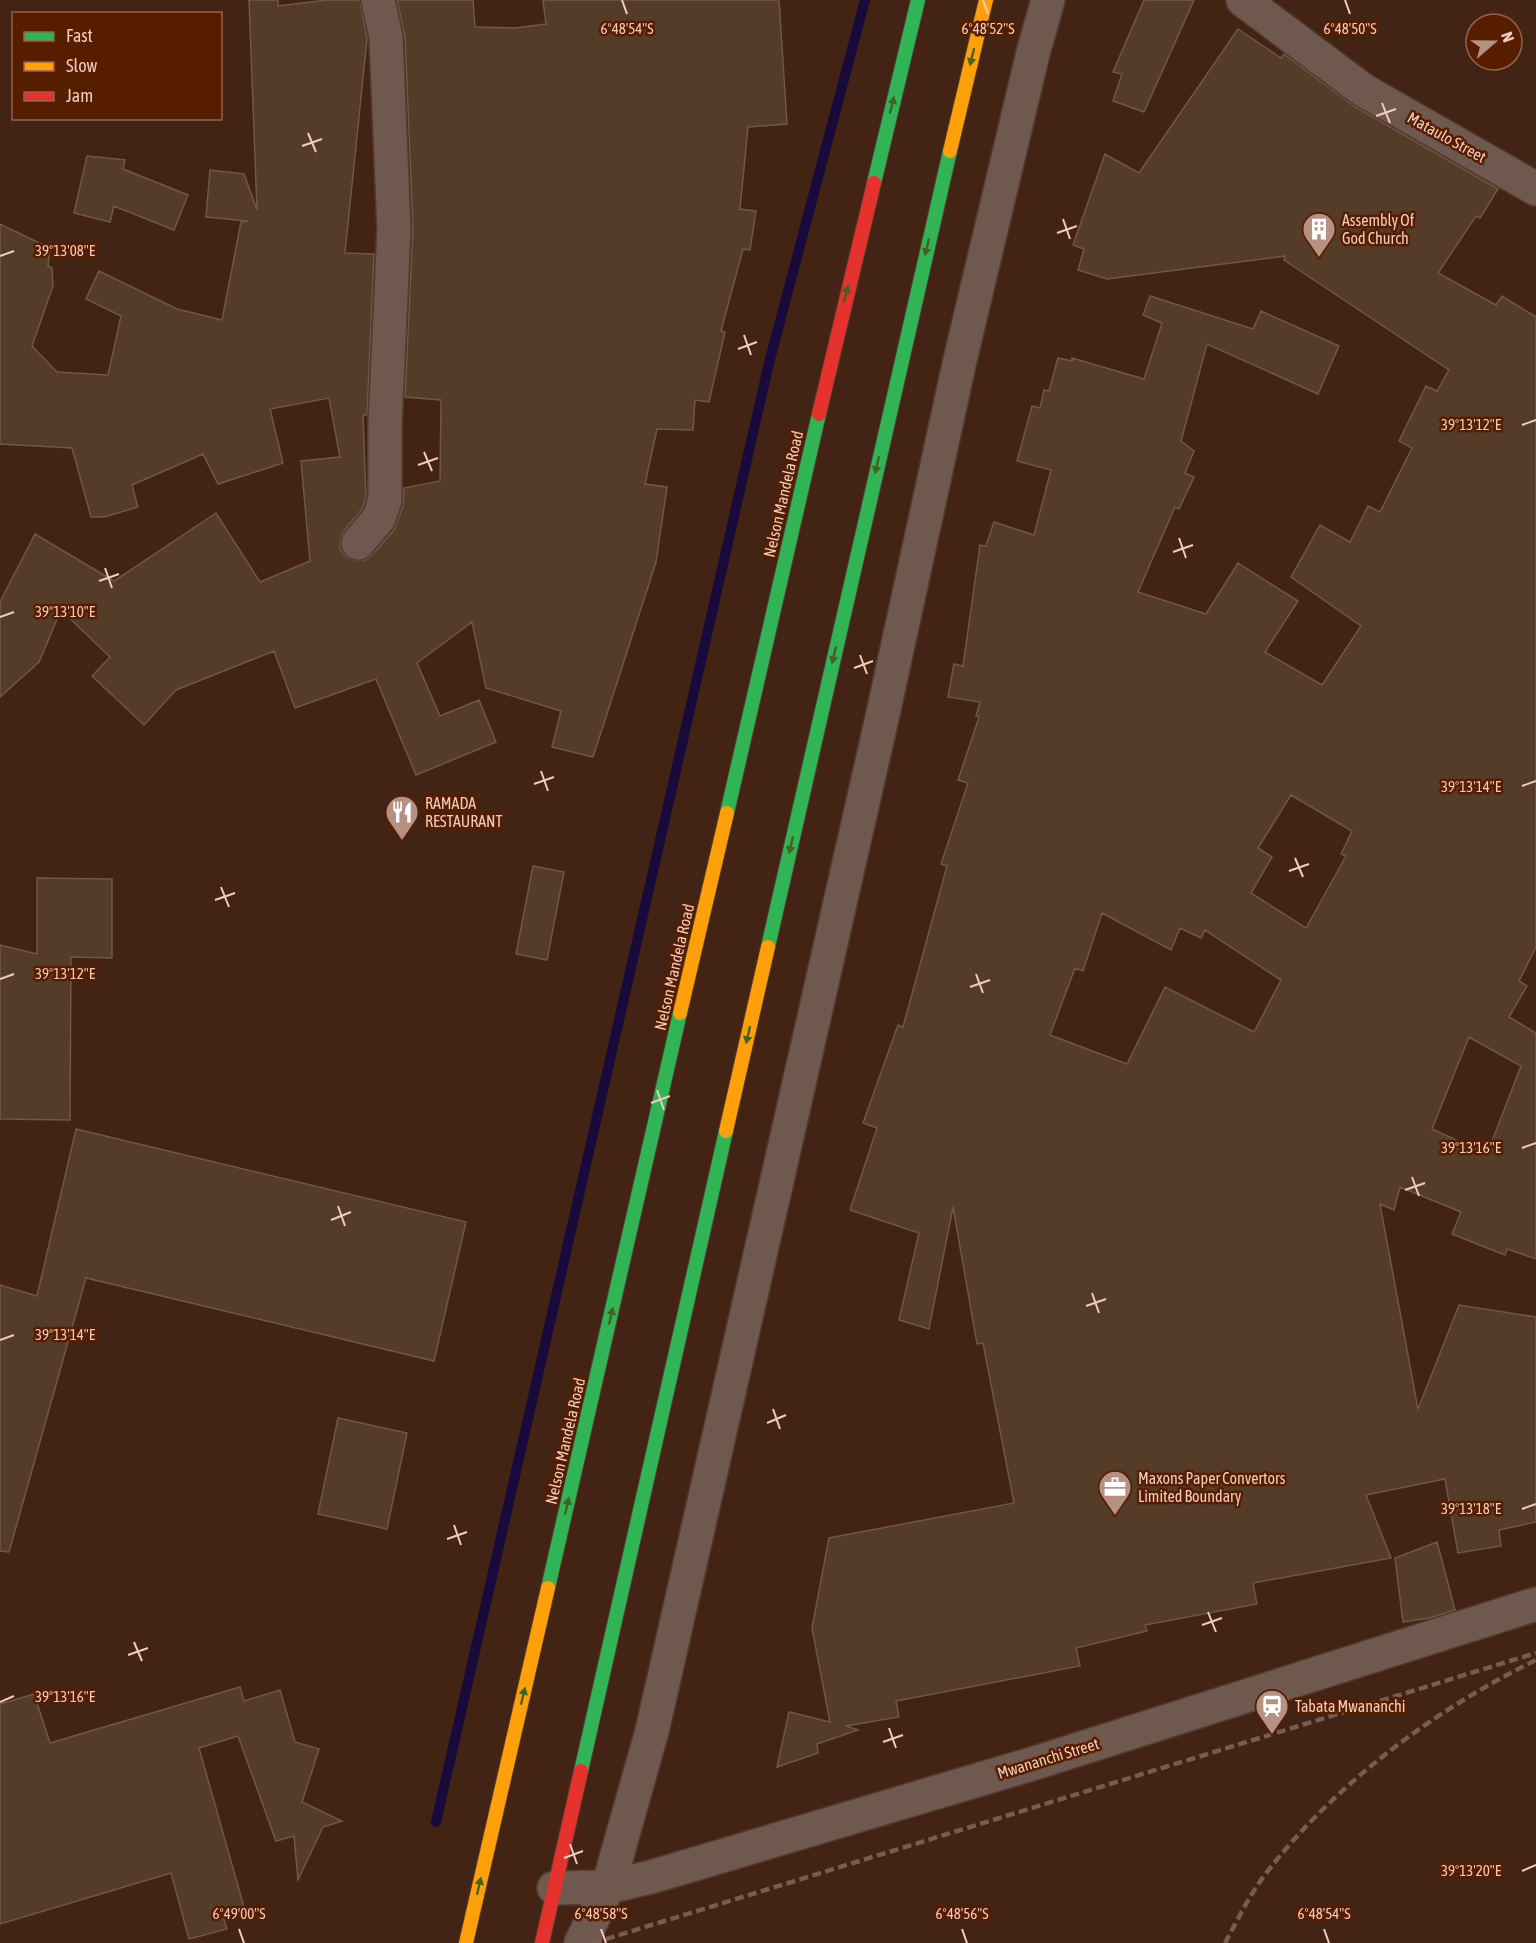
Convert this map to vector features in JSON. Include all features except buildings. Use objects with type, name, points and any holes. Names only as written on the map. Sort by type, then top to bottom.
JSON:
[{"type":"main road","name":"Nelson Mandela Road","points":[[460,1941],[833,351],[918,0]]},
{"type":"main road","points":[[542,1943],[888,419],[986,0]]},
{"type":"street","points":[[358,543],[379,518],[385,500],[385,424],[394,229],[386,37],[378,0]]},
{"type":"street","points":[[581,1943],[608,1887],[652,1731],[879,729],[960,360],[1033,52],[1048,0]]},
{"type":"street","name":"Mataulo Street","points":[[1243,0],[1363,90],[1536,189]]},
{"type":"street","name":"Mwananchi Street","points":[[554,1888],[608,1887],[1035,1763],[1536,1604]]},
{"type":"waterway","points":[[436,1822],[769,363],[865,0]]},
{"type":"railway","points":[[593,1943],[1536,1653]]},
{"type":"railway","points":[[1225,1943],[1264,1876],[1291,1843],[1353,1781],[1423,1726],[1460,1702],[1536,1660]]},
{"type":"traffic: fast","points":[[874,183],[918,0]]},
{"type":"traffic: fast","points":[[768,947],[950,151]]},
{"type":"traffic: fast","points":[[727,813],[819,414]]},
{"type":"traffic: fast","points":[[548,1588],[680,1013]]},
{"type":"traffic: fast","points":[[581,1771],[726,1131]]},
{"type":"traffic: slow","points":[[950,151],[986,0]]},
{"type":"traffic: slow","points":[[680,1013],[727,813]]},
{"type":"traffic: slow","points":[[726,1131],[768,947]]},
{"type":"traffic: slow","points":[[466,1943],[548,1588]]},
{"type":"traffic: jam","points":[[819,414],[874,183]]},
{"type":"traffic: jam","points":[[542,1943],[581,1771]]},
{"type":"place","name":"Assembly Of God Church","points":[[1319,258]]},
{"type":"place","name":"RAMADA RESTAURANT","points":[[402,841]]},
{"type":"place","name":"Maxons Paper Convertors Limited Boundary","points":[[1115,1516]]},
{"type":"place","name":"Tabata Mwananchi","points":[[1272,1735]]}]
